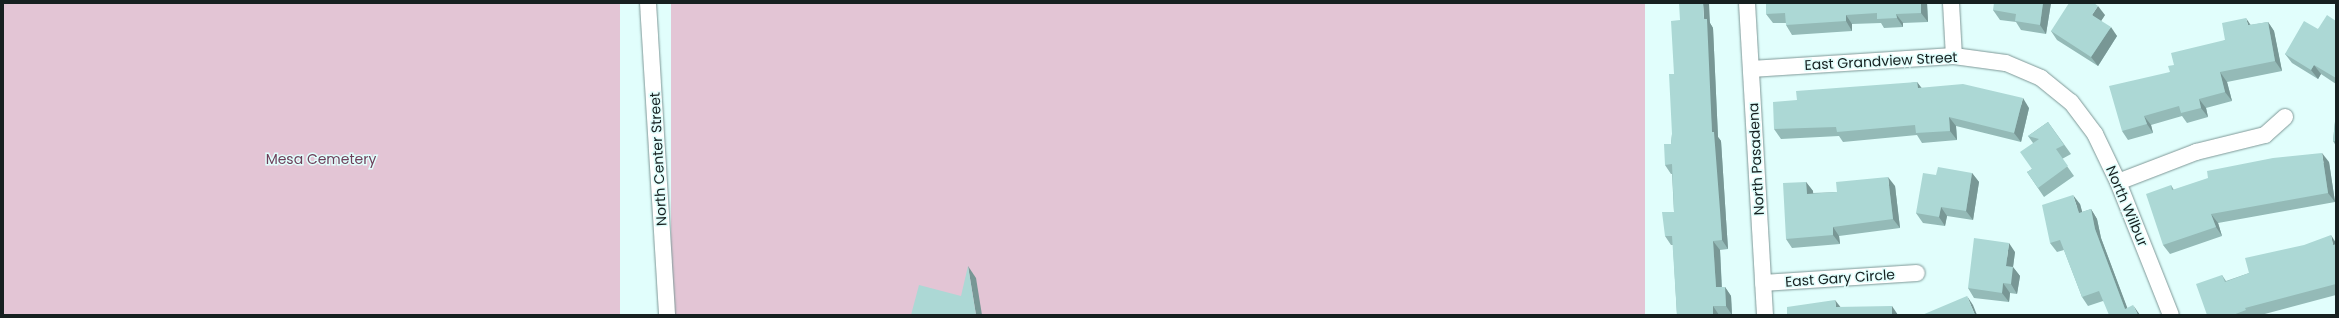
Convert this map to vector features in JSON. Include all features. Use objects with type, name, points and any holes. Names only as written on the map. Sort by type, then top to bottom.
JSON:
[{"type":"street","name":"North Center Street","points":[[648,3],[667,315]]},
{"type":"street","name":"North Pasadena","points":[[1747,3],[1765,315]]},
{"type":"street","points":[[1951,3],[1954,56]]},
{"type":"street","name":"East Grandview Street","points":[[1751,69],[1954,56],[2006,63],[2041,78],[2071,102]]},
{"type":"street","name":"North Wilbur","points":[[2071,102],[2095,134],[2118,182],[2171,315]]},
{"type":"street","points":[[2118,182],[2196,152],[2265,136],[2284,117]]},
{"type":"street","name":"East Gary Circle","points":[[1763,283],[1917,273]]},
{"type":"green space","name":"Mesa Cemetery","points":[[3,3],[620,3],[620,315],[3,315]]},
{"type":"green space","points":[[671,3],[1645,3],[1645,315],[671,315]]},
{"type":"building","points":[[1679,3],[1703,3],[1704,19],[1707,19],[1712,132],[1714,132],[1722,240],[1713,241],[1716,287],[1725,287],[1726,306],[1713,306],[1713,315],[1677,315],[1672,236],[1665,236],[1662,212],[1674,212],[1672,164],[1665,165],[1664,144],[1671,144],[1672,134],[1669,74],[1674,74],[1671,21],[1680,20]]},
{"type":"building","points":[[1766,3],[1921,3],[1921,13],[1896,14],[1897,18],[1877,19],[1877,13],[1846,15],[1846,21],[1786,25],[1785,13],[1766,14]]},
{"type":"building","points":[[1994,3],[2043,3],[2040,25],[2015,21],[2016,14],[1993,10]]},
{"type":"building","points":[[2069,3],[2094,3],[2098,6],[2092,15],[2111,27],[2091,57],[2051,31]]},
{"type":"building","points":[[2327,15],[2336,21],[2336,78],[2314,65],[2311,70],[2285,54],[2304,21],[2318,29]]},
{"type":"building","points":[[2246,18],[2248,25],[2268,22],[2275,61],[2220,72],[2225,92],[2199,99],[2201,108],[2181,113],[2179,106],[2144,116],[2147,124],[2122,131],[2109,86],[2170,72],[2168,66],[2174,65],[2171,53],[2225,40],[2222,23]]},
{"type":"building","points":[[1917,82],[1918,88],[1963,84],[2023,98],[2014,133],[1949,117],[1950,131],[1916,133],[1915,125],[1837,132],[1836,127],[1774,129],[1773,102],[1797,100],[1796,91]]},
{"type":"building","points":[[2336,112],[2336,141],[2333,141]]},
{"type":"building","points":[[2048,122],[2064,145],[2056,149],[2068,166],[2038,188],[2027,172],[2032,169],[2020,152],[2039,139],[2028,136]]},
{"type":"building","points":[[2322,153],[2328,193],[2211,214],[2216,227],[2163,245],[2146,194],[2171,185],[2172,190],[2208,178],[2207,171],[2273,158]]},
{"type":"building","points":[[1938,167],[1972,173],[1966,211],[1941,207],[1939,217],[1916,213],[1923,173],[1936,175]]},
{"type":"building","points":[[1888,177],[1893,219],[1833,227],[1833,235],[1786,239],[1783,183],[1806,182],[1807,194],[1837,192],[1836,182]]},
{"type":"building","points":[[2073,195],[2079,213],[2091,209],[2095,229],[2125,309],[2133,305],[2138,315],[2109,315],[2099,291],[2082,297],[2060,240],[2050,243],[2042,205]]},
{"type":"building","points":[[2331,235],[2333,245],[2336,244],[2336,284],[2245,308],[2246,310],[2233,315],[2207,315],[2196,284],[2222,275],[2225,282],[2249,273],[2245,258],[2304,245]]},
{"type":"building","points":[[1974,238],[2009,243],[2006,266],[2013,267],[2011,284],[2003,283],[2002,293],[1968,288]]},
{"type":"building","points":[[968,266],[976,315],[911,315],[919,285],[961,296]]},
{"type":"building","points":[[1967,296],[1975,315],[1922,315]]},
{"type":"building","points":[[1835,300],[1836,307],[1892,306],[1892,315],[1787,315],[1787,307]]}]
